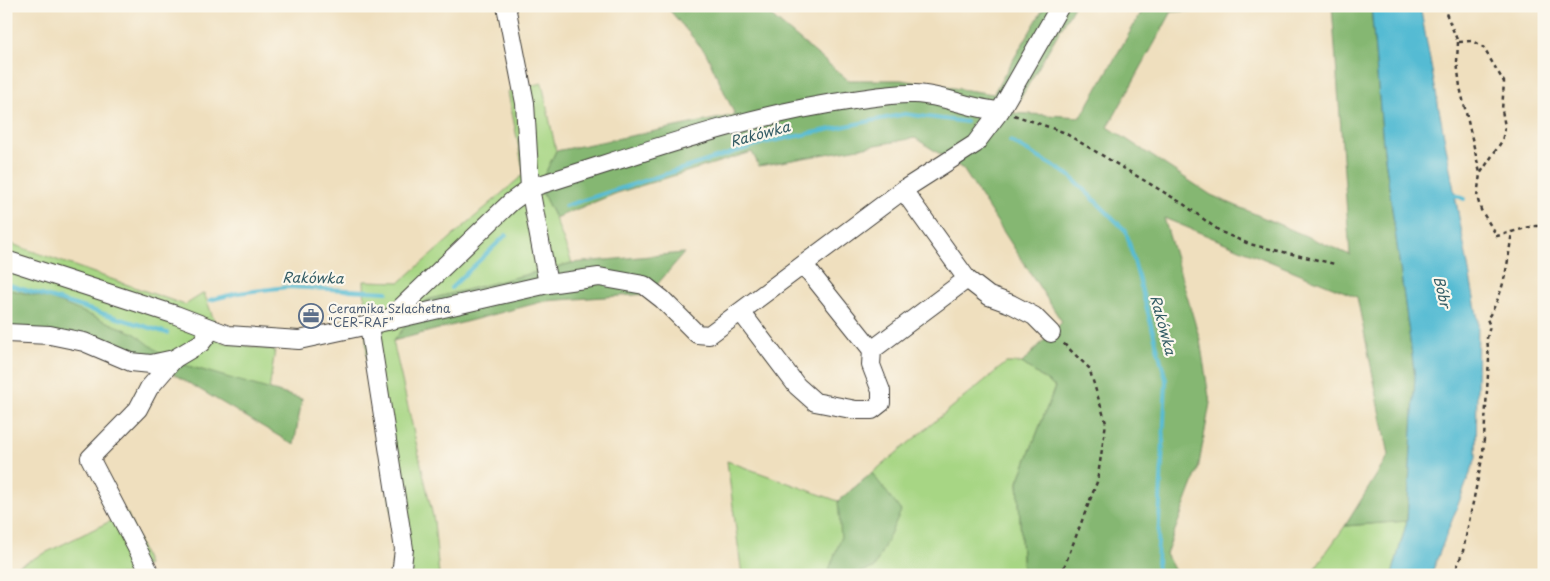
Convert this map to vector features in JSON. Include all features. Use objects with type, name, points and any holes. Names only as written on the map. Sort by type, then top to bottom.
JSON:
[{"type":"street","points":[[506,6],[525,103],[530,188],[548,284]]},
{"type":"street","points":[[6,260],[228,335],[299,340],[369,326],[548,284],[599,278],[644,285],[662,299],[697,334],[709,335],[903,190],[975,144],[1000,112],[1060,6]]},
{"type":"street","points":[[386,321],[511,202],[530,188],[740,124],[810,106],[890,95],[916,94],[947,98],[984,110],[1000,112]]},
{"type":"street","points":[[903,190],[968,279],[989,296],[1034,316],[1051,333]]},
{"type":"street","points":[[741,312],[797,386],[815,402],[856,410],[872,410],[881,403],[881,391],[871,365],[872,350],[804,264]]},
{"type":"street","points":[[872,350],[968,279]]},
{"type":"street","points":[[369,326],[404,549],[401,575]]},
{"type":"street","points":[[131,362],[151,364],[174,359],[201,343],[212,329]]},
{"type":"street","points":[[6,333],[50,335],[84,342],[131,362],[146,374],[149,388]]},
{"type":"street","points":[[151,575],[90,458],[138,409],[149,388],[174,359]]},
{"type":"path","points":[[1443,6],[1458,42],[1457,62],[1461,94],[1480,174],[1477,197],[1481,210],[1497,236],[1533,226],[1544,226]]},
{"type":"path","points":[[1458,42],[1472,41],[1483,47],[1504,82],[1502,110],[1506,127],[1502,141],[1480,174]]},
{"type":"path","points":[[1000,112],[1028,118],[1063,132],[1182,204],[1221,232],[1250,244],[1334,264]]},
{"type":"path","points":[[1454,575],[1463,551],[1483,454],[1489,359],[1487,338],[1490,326],[1487,319],[1502,288],[1511,247],[1512,231]]},
{"type":"path","points":[[1051,333],[1089,368],[1106,423],[1097,482],[1061,575]]},
{"type":"green space","points":[[666,6],[759,6],[848,80],[901,80],[993,94],[1045,6],[1074,6],[1012,113],[1081,117],[1145,6],[1175,6],[1108,127],[1211,195],[1350,255],[1332,6],[1371,6],[1383,143],[1415,377],[1407,521],[1345,526],[1389,455],[1357,297],[1164,218],[1200,340],[1210,403],[1198,470],[1166,554],[1177,575],[1023,575],[1018,482],[1055,387],[1022,363],[1062,322],[963,169],[915,138],[759,166],[752,152],[617,193],[555,218],[539,186],[556,151],[735,115],[706,53]]},
{"type":"green space","points":[[1175,6],[1298,6],[1171,12]]},
{"type":"green space","points":[[542,83],[556,151],[539,186],[555,218],[572,263],[427,300],[393,341],[434,521],[439,575],[402,575],[367,364],[364,281],[400,282],[524,174],[508,92]]},
{"type":"green space","points":[[6,242],[185,305],[204,293],[222,342],[275,350],[269,391],[171,361],[51,299],[6,289],[8,266],[6,265]]},
{"type":"green space","points":[[684,253],[649,294],[545,301],[393,341],[427,300],[572,263]]},
{"type":"green space","points":[[6,289],[51,299],[134,333],[171,361],[302,399],[294,445],[170,372],[6,326]]},
{"type":"green space","points":[[1006,363],[1022,363],[1055,387],[1018,482],[1023,575],[742,575],[727,461],[838,501]]},
{"type":"green space","points":[[872,473],[901,511],[874,568],[852,575],[827,575],[841,538],[838,501]]},
{"type":"green space","points":[[127,513],[148,565],[128,575],[6,575],[6,572]]},
{"type":"green space","points":[[1407,521],[1392,575],[1310,575],[1345,526]]},
{"type":"water","name":"Bóbr","points":[[1371,6],[1420,6],[1478,320],[1476,458],[1431,575],[1392,575],[1407,521],[1415,377],[1383,143]]},
{"type":"waterway","name":"Rakówka","points":[[565,206],[763,143],[905,114],[966,122]]},
{"type":"waterway","name":"Rakówka","points":[[1010,141],[1069,175],[1126,231],[1166,380],[1157,563],[1159,575]]},
{"type":"waterway","points":[[1455,195],[1464,199]]},
{"type":"waterway","name":"Rakówka","points":[[451,288],[506,235]]},
{"type":"waterway","name":"Rakówka","points":[[6,284],[167,333]]},
{"type":"waterway","name":"Rakówka","points":[[210,300],[238,293],[287,287],[387,292]]},
{"type":"place","name":"Ceramika Szlachetna \"CER-RAF\"","points":[[311,316]]}]
